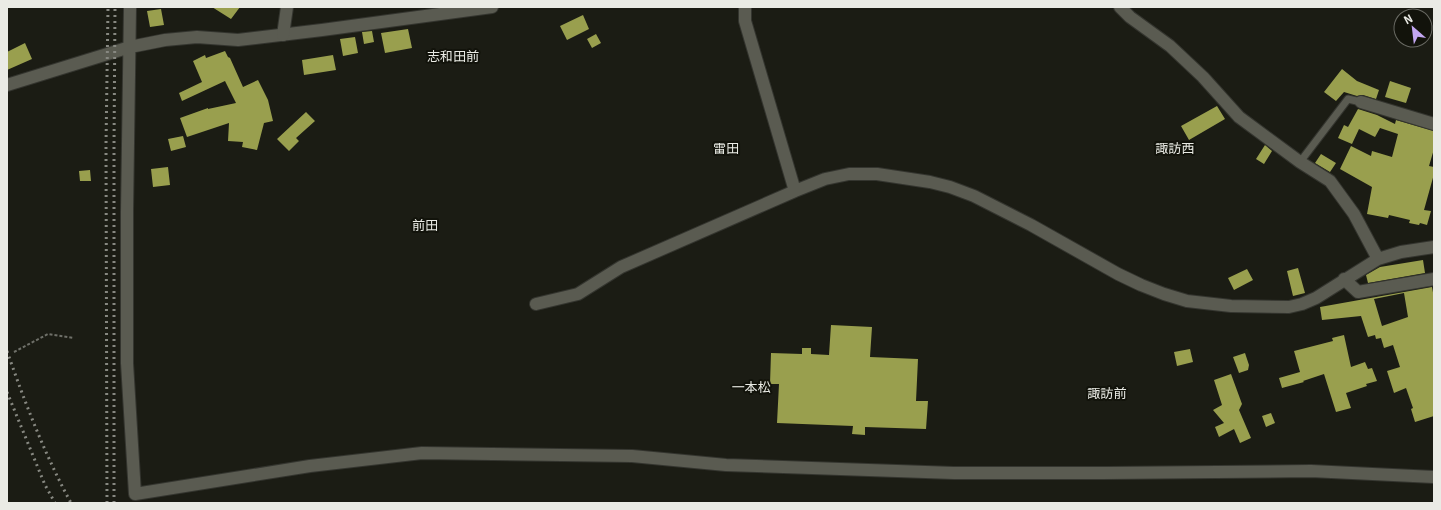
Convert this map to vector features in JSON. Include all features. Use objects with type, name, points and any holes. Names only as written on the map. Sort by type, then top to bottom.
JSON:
[{"type":"street","points":[[130,7],[127,212],[127,363],[135,494],[310,466],[422,453],[632,456],[726,465],[954,473],[1311,471],[1434,477]]},
{"type":"street","points":[[283,35],[287,7]]},
{"type":"street","points":[[7,85],[130,47],[165,40],[197,36],[238,40],[492,7]]},
{"type":"street","points":[[745,7],[745,20],[795,191]]},
{"type":"street","points":[[1120,7],[1130,17],[1170,46],[1203,77],[1239,117],[1330,182],[1354,214],[1378,259]]},
{"type":"street","points":[[1361,102],[1434,124]]},
{"type":"street","points":[[536,304],[578,294],[621,268],[795,191],[825,179],[849,174],[877,174],[930,182],[950,187],[974,196],[1005,211],[1141,285],[1187,301],[1231,306],[1289,307],[1302,304],[1316,298],[1378,259],[1401,252],[1434,247]]},
{"type":"street","points":[[1344,279],[1358,292],[1434,279]]},
{"type":"lane","points":[[1300,162],[1348,99],[1361,102]]},
{"type":"path","points":[[14,352],[48,334],[74,338]]},
{"type":"building","points":[[212,7],[240,7],[231,19]]},
{"type":"building","points":[[161,9],[164,25],[150,27],[147,11]]},
{"type":"building","points":[[583,15],[589,29],[567,40],[560,26]]},
{"type":"building","points":[[408,29],[412,48],[385,53],[381,33]]},
{"type":"building","points":[[372,31],[374,42],[364,44],[362,32]]},
{"type":"building","points":[[596,34],[601,43],[592,48],[587,39]]},
{"type":"building","points":[[355,37],[358,53],[343,56],[340,39]]},
{"type":"building","points":[[25,43],[32,59],[7,70],[7,52]]},
{"type":"building","points":[[225,51],[230,58],[243,87],[258,80],[268,100],[273,121],[264,123],[257,150],[242,147],[243,142],[228,141],[229,123],[187,137],[180,118],[208,108],[236,103],[225,81],[182,101],[179,93],[202,82],[193,61],[205,55],[206,58]]},
{"type":"building","points":[[333,55],[336,70],[304,75],[302,60]]},
{"type":"building","points":[[1342,69],[1357,81],[1379,90],[1376,99],[1344,92],[1336,101],[1324,92]]},
{"type":"building","points":[[1390,81],[1411,88],[1406,103],[1385,97]]},
{"type":"building","points":[[1217,106],[1225,119],[1189,140],[1181,126]]},
{"type":"building","points":[[1358,109],[1377,115],[1395,124],[1396,120],[1434,131],[1434,149],[1429,166],[1434,167],[1434,174],[1424,210],[1431,211],[1427,225],[1420,223],[1419,225],[1409,223],[1410,220],[1389,215],[1388,218],[1367,214],[1372,187],[1340,169],[1351,146],[1371,156],[1372,151],[1392,157],[1398,134],[1380,128],[1375,137],[1359,129],[1352,144],[1338,138],[1344,125],[1348,127]]},
{"type":"building","points":[[306,112],[315,121],[296,138],[299,141],[289,151],[277,139]]},
{"type":"building","points":[[183,136],[186,147],[171,151],[168,139]]},
{"type":"building","points":[[1265,145],[1272,151],[1264,164],[1256,159]]},
{"type":"building","points":[[1321,154],[1336,163],[1330,172],[1315,163]]},
{"type":"building","points":[[168,167],[170,185],[153,187],[151,169]]},
{"type":"building","points":[[90,170],[91,181],[80,181],[79,171]]},
{"type":"building","points":[[1423,260],[1425,273],[1368,283],[1366,275],[1380,267]]},
{"type":"building","points":[[1298,268],[1305,293],[1293,296],[1287,271]]},
{"type":"building","points":[[1247,269],[1253,280],[1234,290],[1228,278]]},
{"type":"building","points":[[1432,287],[1434,298],[1434,416],[1415,422],[1411,409],[1413,408],[1406,388],[1394,393],[1387,371],[1400,367],[1393,345],[1384,348],[1381,338],[1376,339],[1375,335],[1368,337],[1361,316],[1322,320],[1320,307]],"holes":[[[1404,293],[1408,317],[1382,326],[1374,299]]]},
{"type":"building","points":[[831,325],[872,327],[870,357],[918,359],[916,401],[928,401],[926,429],[865,427],[865,435],[852,434],[853,426],[777,423],[779,384],[770,384],[771,353],[802,354],[802,348],[811,348],[811,354],[829,355]]},
{"type":"building","points":[[1344,335],[1351,367],[1365,362],[1368,369],[1372,368],[1377,381],[1346,393],[1351,408],[1336,412],[1324,374],[1303,381],[1304,382],[1282,388],[1279,378],[1300,372],[1294,351],[1333,341],[1332,338]]},
{"type":"building","points":[[1190,349],[1193,362],[1177,366],[1174,352]]},
{"type":"building","points":[[1245,353],[1249,365],[1248,370],[1239,373],[1233,357]]},
{"type":"building","points":[[1231,374],[1242,404],[1239,410],[1251,438],[1240,443],[1234,429],[1219,437],[1215,427],[1224,423],[1213,410],[1222,405],[1214,380]]},
{"type":"building","points":[[1271,413],[1275,423],[1266,427],[1262,416]]},
{"type":"railway","points":[[107,503],[106,145],[108,7]]},
{"type":"railway","points":[[114,503],[115,7]]},
{"type":"railway","points":[[7,351],[36,428],[71,503]]},
{"type":"railway","points":[[7,392],[45,485],[55,503]]},
{"type":"district","name":"志和田前","points":[[453,55]]},
{"type":"district","name":"雷田","points":[[726,147]]},
{"type":"district","name":"諏訪西","points":[[1175,147]]},
{"type":"district","name":"前田","points":[[425,224]]},
{"type":"district","name":"一本松","points":[[751,386]]},
{"type":"district","name":"諏訪前","points":[[1107,392]]}]
